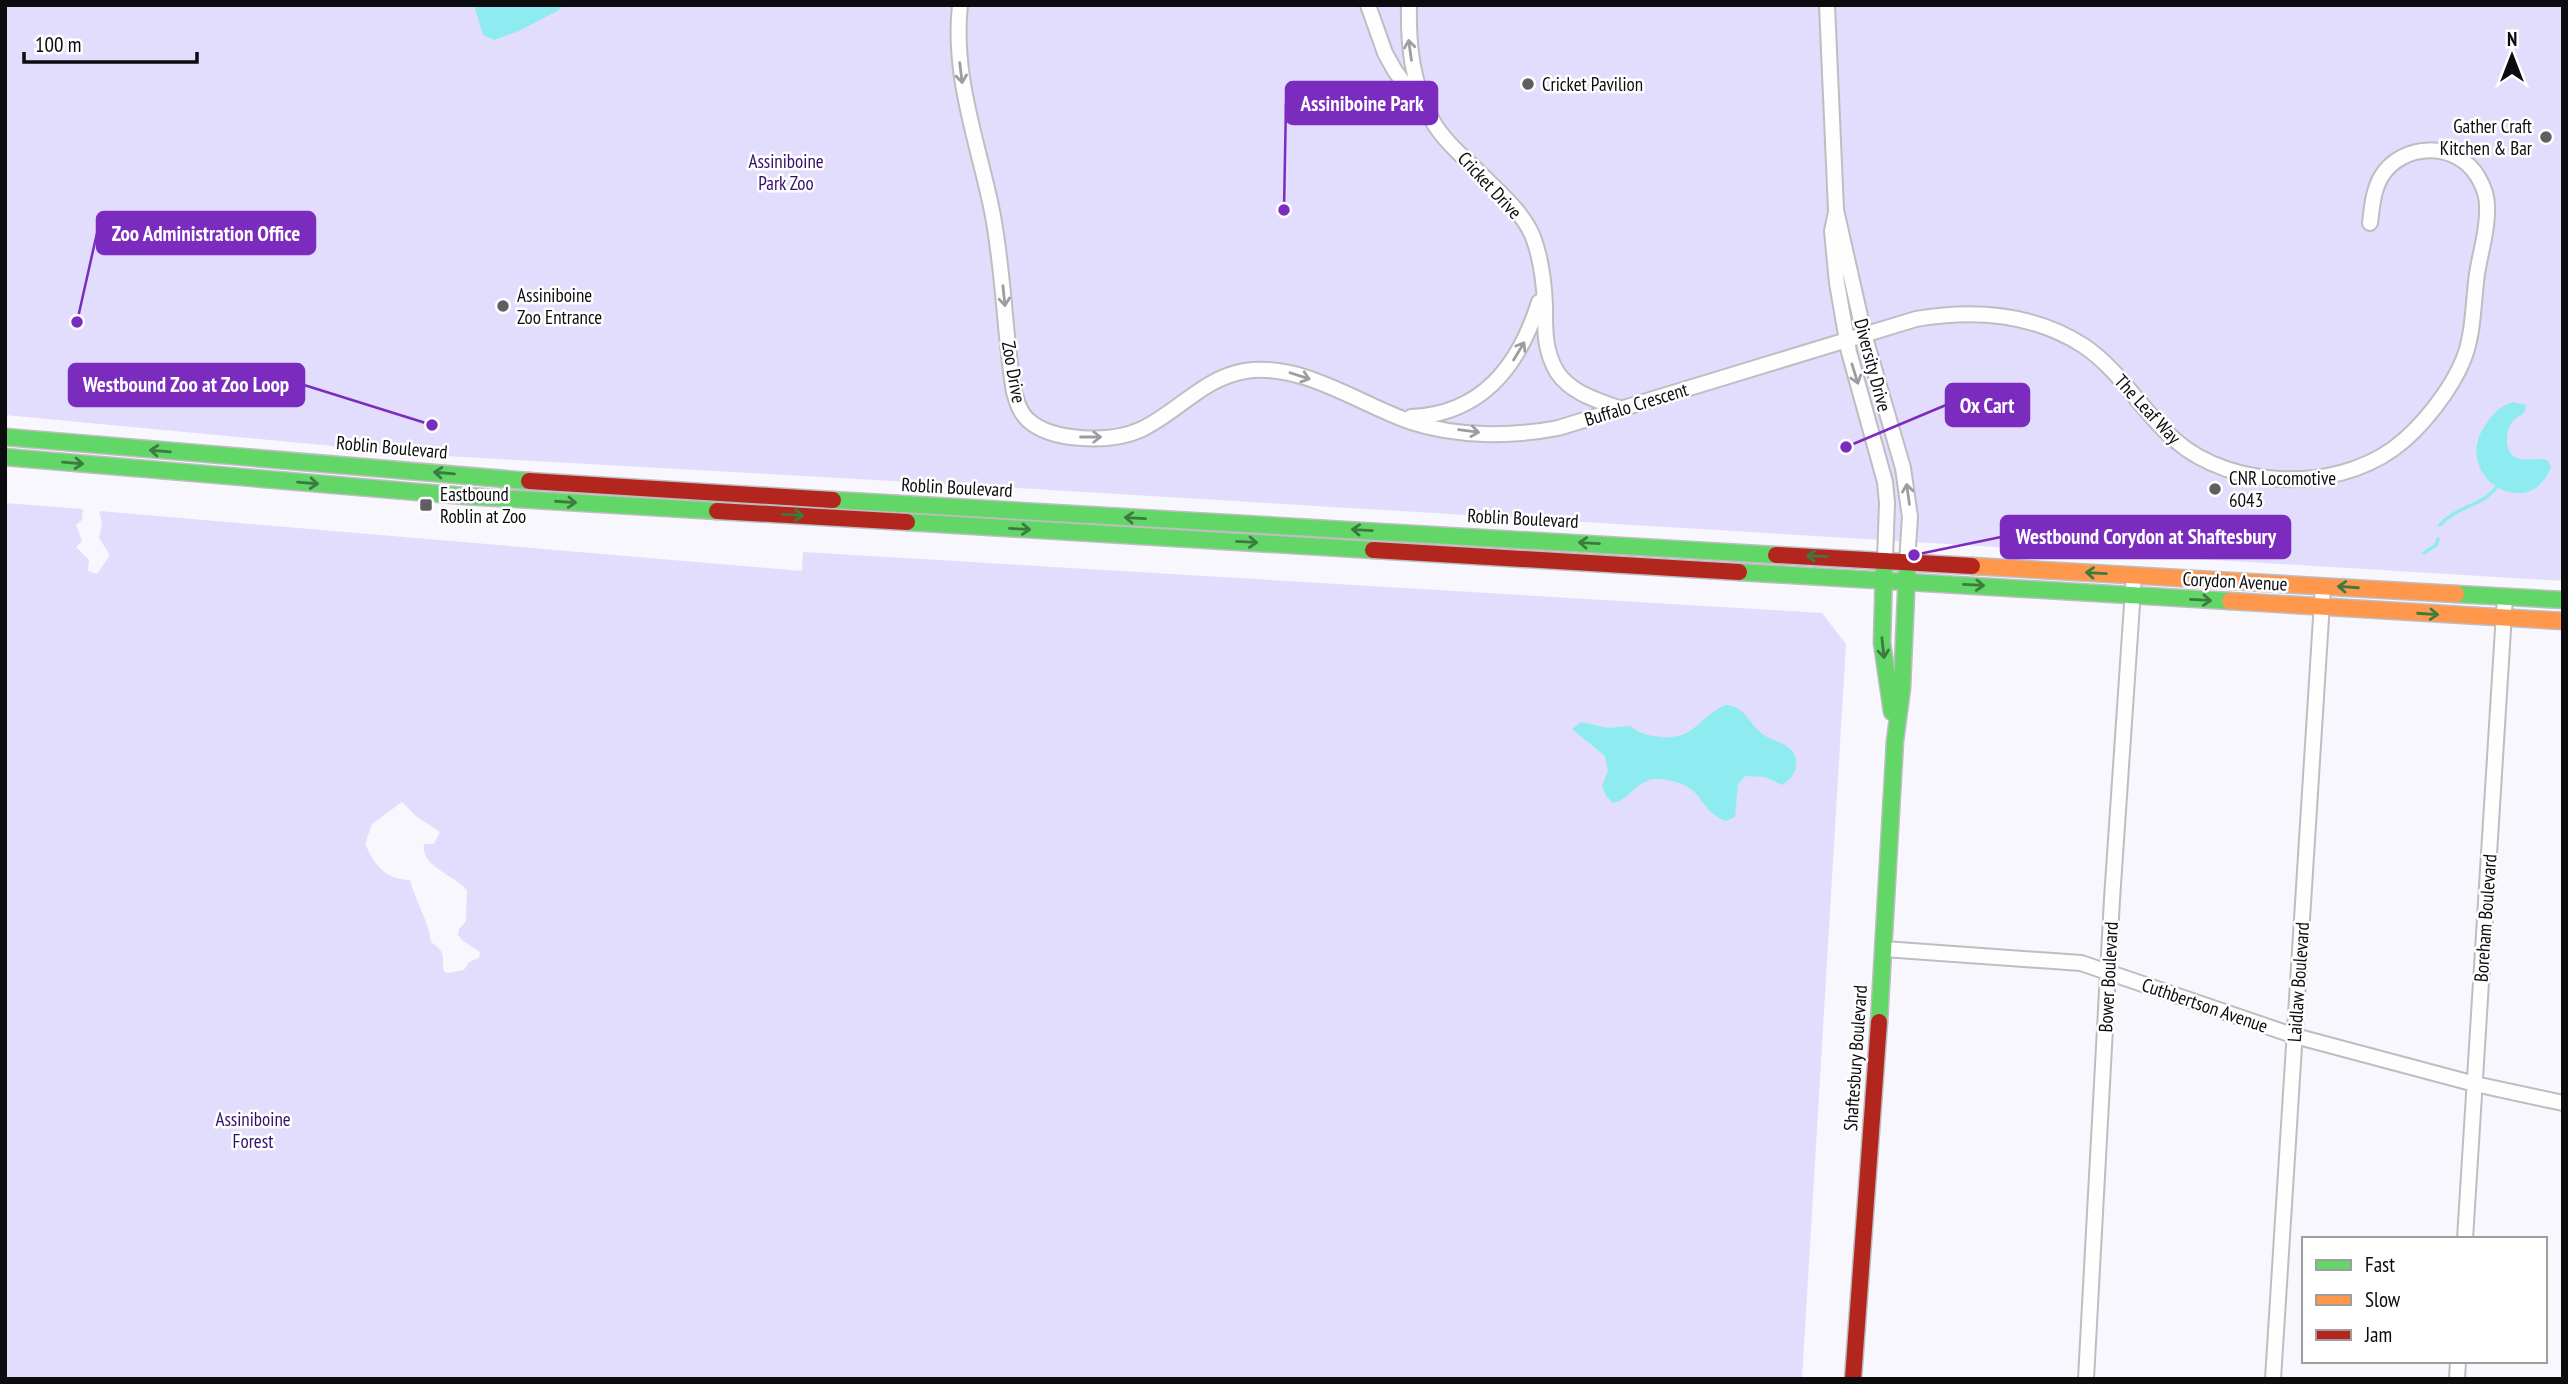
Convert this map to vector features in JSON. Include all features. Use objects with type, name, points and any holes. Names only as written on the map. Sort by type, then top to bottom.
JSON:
[{"type":"main road","name":"Roblin Boulevard","points":[[5,437],[624,489],[1907,562]]},
{"type":"main road","name":"Roblin Boulevard","points":[[5,457],[474,496],[1906,582]]},
{"type":"main road","name":"Shaftesbury Boulevard","points":[[1885,560],[1882,643],[1895,741]]},
{"type":"main road","name":"Corydon Avenue","points":[[1907,562],[2563,600]]},
{"type":"main road","name":"Shaftesbury Boulevard","points":[[1853,1379],[1884,949],[1895,741],[1902,688],[1907,562]]},
{"type":"main road","name":"Corydon Avenue","points":[[1906,582],[2563,621]]},
{"type":"street","name":"Zoo Drive","points":[[960,5],[958,35],[961,78],[992,212],[1014,392],[1020,410],[1027,419],[1037,427],[1062,436],[1118,436],[1151,424],[1191,394],[1217,380],[1231,374],[1267,370],[1298,374],[1368,406],[1402,418]]},
{"type":"street","name":"Cricket Drive","points":[[1368,5],[1385,53],[1395,71],[1432,121],[1522,217],[1532,234],[1541,263],[1544,336],[1558,373],[1574,390],[1584,396],[1621,409]]},
{"type":"street","name":"Cricket Drive","points":[[1409,5],[1409,40],[1413,67],[1432,121]]},
{"type":"street","name":"Diversity Drive","points":[[1827,5],[1836,210],[1864,334],[1906,482],[1910,517],[1907,562]]},
{"type":"street","name":"The Leaf Way","points":[[1864,334],[1916,319],[1953,314],[1997,314],[2028,321],[2072,339],[2097,356],[2174,439],[2205,460],[2239,472],[2278,478],[2335,474],[2367,464],[2395,448],[2416,428],[2456,373],[2464,357],[2471,327],[2487,212],[2485,192],[2472,168],[2454,154],[2431,150],[2410,153],[2400,158],[2382,175],[2373,196],[2370,223]]},
{"type":"street","name":"Diversity Drive","points":[[1836,210],[1832,231],[1837,283],[1847,340],[1885,482],[1885,560]]},
{"type":"street","name":"Cricket Drive","points":[[1402,418],[1447,412],[1471,401],[1494,383],[1520,350],[1543,296]]},
{"type":"street","name":"Buffalo Crescent","points":[[1402,418],[1452,429],[1512,434],[1558,428],[1864,334]]},
{"type":"street","name":"Bower Boulevard","points":[[2086,1379],[2134,575]]},
{"type":"street","name":"Laidlaw Boulevard","points":[[2273,1379],[2323,586]]},
{"type":"street","name":"Boreham Boulevard","points":[[2465,1237],[2505,597]]},
{"type":"street","name":"Cuthbertson Avenue","points":[[1884,949],[2081,963],[2295,1036],[2474,1084],[2563,1103]]},
{"type":"green space","name":"Assiniboine Park Zoo","points":[[5,5],[2563,5],[2563,581],[428,455],[5,415]]},
{"type":"green space","name":"Assiniboine Forest","points":[[5,503],[83,509],[82,520],[76,525],[82,541],[76,547],[89,560],[88,571],[97,574],[110,555],[99,538],[102,523],[99,511],[802,571],[803,552],[1822,613],[1846,644],[1802,1379],[5,1379]],"holes":[[[402,802],[417,817],[440,832],[434,844],[424,844],[427,858],[467,890],[466,921],[459,929],[458,935],[480,952],[479,958],[469,962],[464,970],[444,972],[442,953],[431,942],[428,926],[410,880],[387,874],[365,844],[372,824]]]},
{"type":"water","points":[[474,5],[563,5],[559,10],[519,31],[494,40],[483,35]]},
{"type":"water","points":[[2513,402],[2526,405],[2523,413],[2513,421],[2508,430],[2507,440],[2511,454],[2519,459],[2548,461],[2551,467],[2541,484],[2527,492],[2512,493],[2498,488],[2486,477],[2478,463],[2477,446],[2484,427],[2496,412]]},
{"type":"water","points":[[1726,705],[1743,712],[1764,735],[1789,748],[1796,758],[1796,768],[1791,778],[1782,785],[1765,777],[1745,776],[1738,784],[1735,817],[1726,821],[1710,811],[1688,787],[1664,780],[1645,782],[1623,799],[1613,803],[1602,786],[1608,771],[1605,756],[1572,729],[1581,722],[1608,728],[1630,726],[1649,735],[1673,737],[1690,731]]},
{"type":"waterway","points":[[2440,525],[2496,488]]},
{"type":"waterway","points":[[2424,553],[2436,545],[2438,539]]},
{"type":"traffic: fast","points":[[5,437],[529,481]]},
{"type":"traffic: fast","points":[[5,457],[465,496],[717,511]]},
{"type":"traffic: fast","points":[[833,500],[1776,555]]},
{"type":"traffic: fast","points":[[907,522],[1373,550]]},
{"type":"traffic: fast","points":[[1884,568],[1882,643],[1892,712]]},
{"type":"traffic: fast","points":[[1879,1022],[1895,741],[1902,688],[1907,570]]},
{"type":"traffic: fast","points":[[1739,572],[2230,601]]},
{"type":"traffic: fast","points":[[2456,594],[2563,600]]},
{"type":"traffic: slow","points":[[1972,566],[2456,594]]},
{"type":"traffic: slow","points":[[2230,601],[2563,621]]},
{"type":"traffic: jam","points":[[529,481],[833,500]]},
{"type":"traffic: jam","points":[[717,511],[907,522]]},
{"type":"traffic: jam","points":[[1373,550],[1739,572]]},
{"type":"traffic: jam","points":[[1776,555],[1972,566]]},
{"type":"traffic: jam","points":[[1853,1379],[1879,1022]]},
{"type":"place","name":"Cricket Pavilion","points":[[1528,84]]},
{"type":"place","name":"Gather Craft Kitchen & Bar","points":[[2546,137]]},
{"type":"place","name":"Assiniboine Park","points":[[1284,210]]},
{"type":"place","name":"Assiniboine Zoo Entrance","points":[[503,306]]},
{"type":"place","name":"Zoo Administration Office","points":[[77,322]]},
{"type":"place","name":"Westbound Zoo at Zoo Loop","points":[[432,425]]},
{"type":"place","name":"Ox Cart","points":[[1846,447]]},
{"type":"place","name":"CNR Locomotive 6043","points":[[2215,489]]},
{"type":"place","name":"Eastbound Roblin at Zoo","points":[[426,505]]},
{"type":"place","name":"Westbound Corydon at Shaftesbury","points":[[1914,555]]}]
